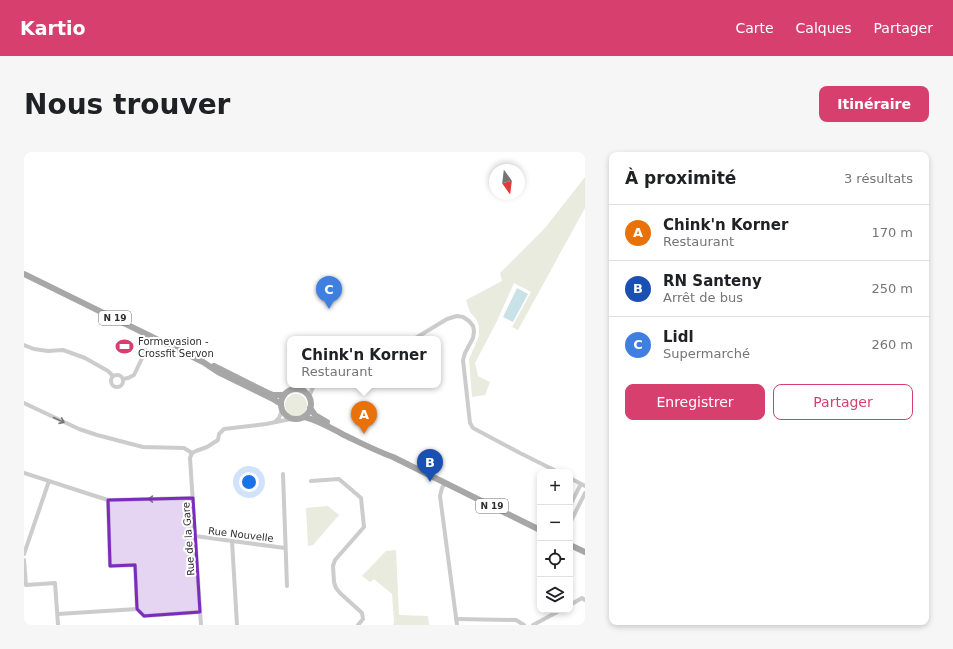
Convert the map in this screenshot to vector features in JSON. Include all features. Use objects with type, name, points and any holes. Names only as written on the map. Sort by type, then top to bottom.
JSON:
[{"type":"main road","name":"N 19","points":[[25,274],[202,362],[218,372],[273,399],[281,407]]},
{"type":"main road","name":"N 19","points":[[202,362],[228,372],[268,393],[273,395],[284,395]]},
{"type":"main road","points":[[292,390],[299,390],[306,393],[311,402],[310,408],[308,414],[304,417],[299,419],[291,419],[285,415],[281,407],[282,399],[288,392],[292,390]]},
{"type":"main road","name":"N 19","points":[[310,408],[322,420],[382,449],[393,457]]},
{"type":"main road","name":"N 19","points":[[304,417],[321,423],[373,449],[393,457],[537,529]]},
{"type":"main road","points":[[573,546],[585,552]]},
{"type":"street","points":[[419,336],[447,318],[457,316],[463,317],[469,321],[473,326],[473,338],[463,360],[470,423],[473,428],[520,454],[552,469]]},
{"type":"street","points":[[24,345],[48,351],[63,350],[85,358],[108,371],[113,376]]},
{"type":"street","points":[[123,379],[134,375],[146,350]]},
{"type":"street","points":[[113,376],[119,375],[123,379]]},
{"type":"street","points":[[113,376],[111,383],[115,387],[121,385],[123,379]]},
{"type":"street","points":[[299,390],[303,388]]},
{"type":"street","points":[[309,398],[313,388]]},
{"type":"street","points":[[24,403],[79,429],[97,435],[143,447],[184,448],[192,453],[207,447],[218,440],[219,434],[224,429],[274,423],[291,419]]},
{"type":"street","points":[[274,423],[279,418],[281,407]]},
{"type":"street","name":"Rue de la Gare","points":[[192,453],[190,458],[201,625]]},
{"type":"street","points":[[24,472],[108,500],[193,498]]},
{"type":"street","points":[[283,474],[286,586]]},
{"type":"street","points":[[310,481],[339,479],[361,498],[364,527],[335,560],[333,566],[336,588],[362,613],[363,619],[358,625]]},
{"type":"street","points":[[573,480],[583,485],[573,500]]},
{"type":"street","points":[[24,554],[49,481]]},
{"type":"street","points":[[445,483],[440,496],[457,625]]},
{"type":"street","points":[[573,517],[585,493]]},
{"type":"street","points":[[108,500],[110,566],[135,565],[137,609],[144,616],[200,612]]},
{"type":"street","name":"Rue Nouvelle","points":[[195,536],[285,548]]},
{"type":"street","points":[[232,541],[237,625]]},
{"type":"street","points":[[24,560],[25,585],[55,583],[58,625]]},
{"type":"street","points":[[573,603],[582,598],[585,600]]},
{"type":"street","points":[[58,614],[137,609]]},
{"type":"street","points":[[533,625],[555,613]]},
{"type":"street","points":[[456,619],[516,620],[524,625]]},
{"type":"highlighted area","points":[[193,498],[200,612],[144,616],[137,609],[135,565],[110,566],[108,500]]},
{"type":"shaded area","points":[[585,177],[585,208],[518,330],[512,327],[531,292],[514,283],[497,321],[475,363],[478,376],[490,382],[485,395],[472,397],[469,359],[479,336],[479,326],[476,319],[470,312],[466,300],[502,281],[500,273],[545,228]]},
{"type":"shaded area","points":[[296,394],[304,397],[307,405],[304,413],[296,416],[288,413],[285,405],[288,397]]},
{"type":"shaded area","points":[[328,506],[339,515],[313,545],[308,546],[306,508]]},
{"type":"shaded area","points":[[396,550],[399,615],[428,616],[429,625],[393,625],[392,594],[374,579],[370,582],[362,576],[386,551]]},
{"type":"water","points":[[517,288],[528,294],[513,322],[503,317]]},
{"type":"place","name":"Lidl","points":[[329,309]]},
{"type":"place","name":"Formevasion - Crossfit Servon","points":[[125,347]]},
{"type":"place","name":"Chink'n Korner","points":[[364,434]]},
{"type":"place","name":"RN Santeny","points":[[430,482]]}]
